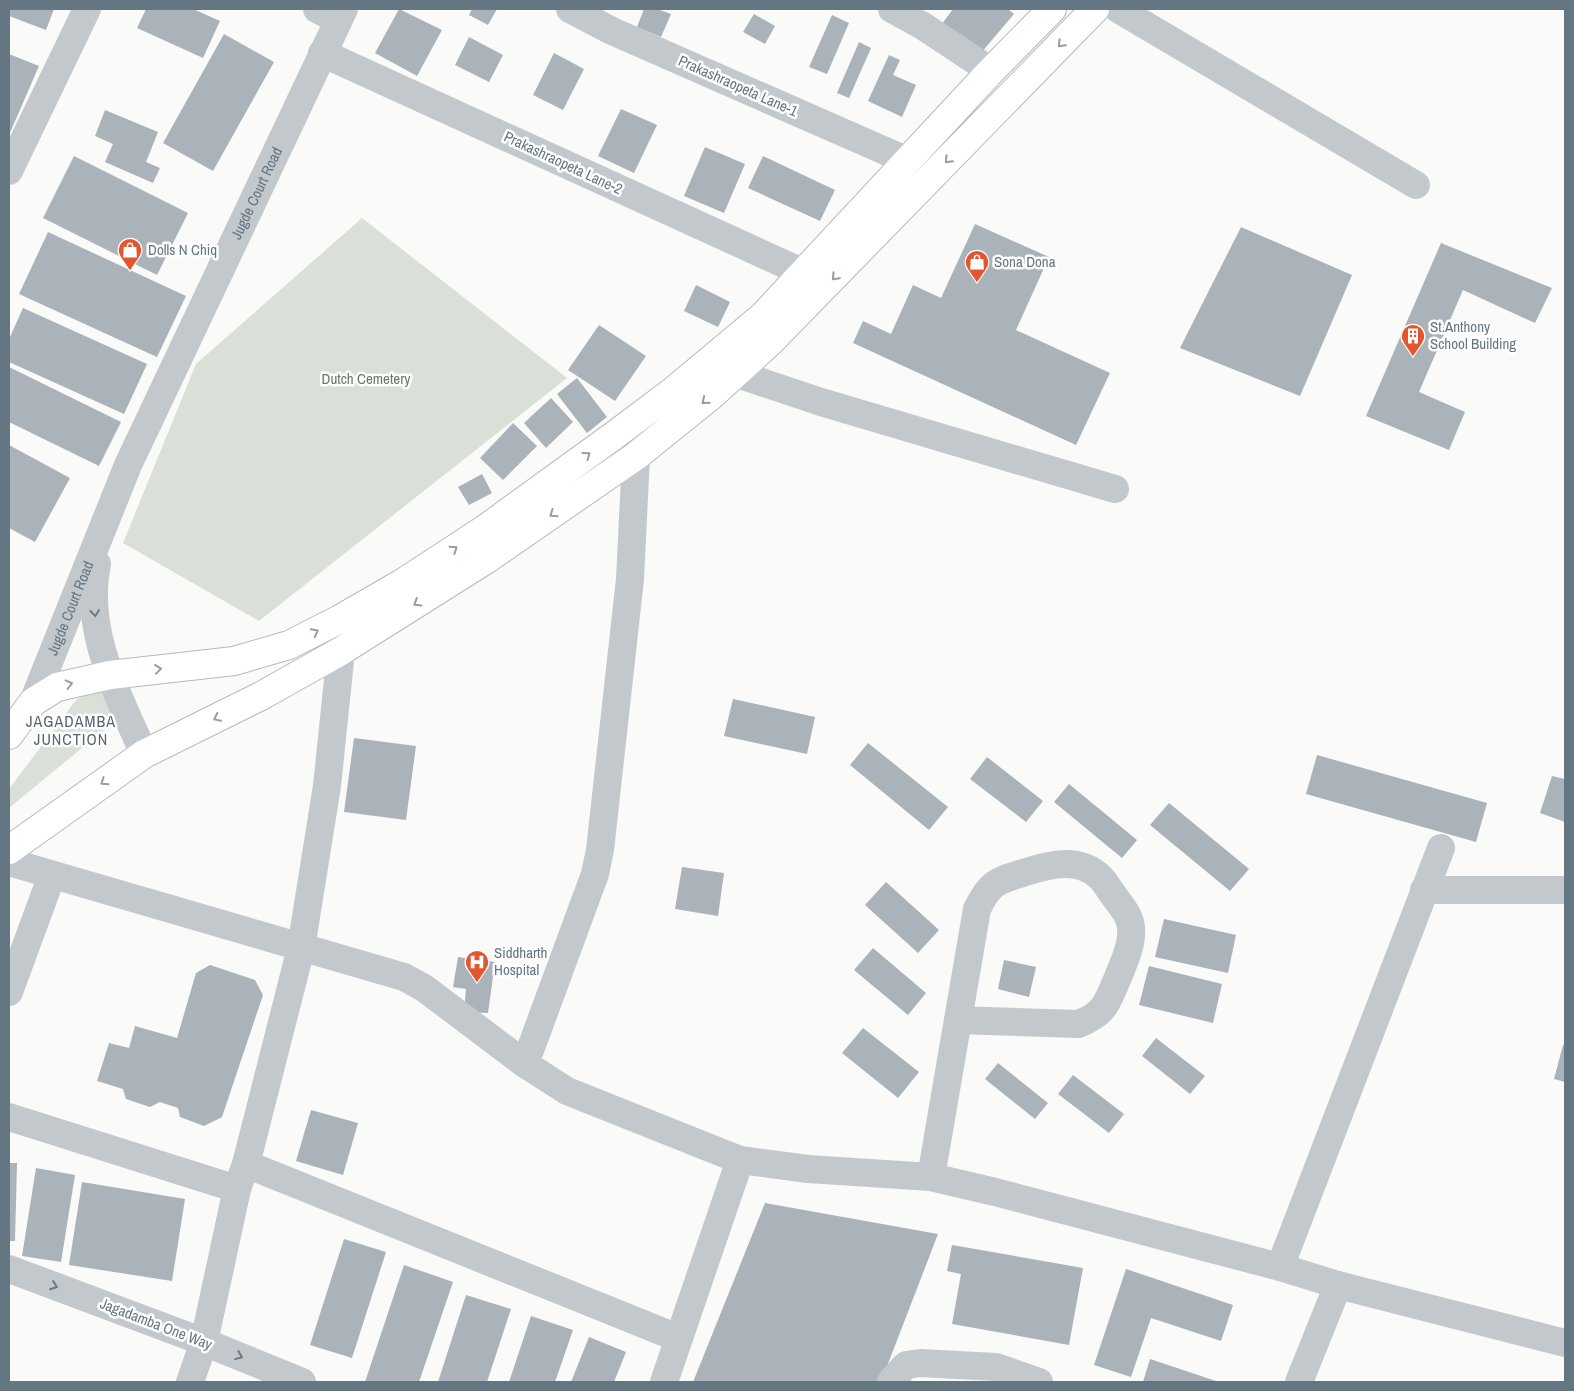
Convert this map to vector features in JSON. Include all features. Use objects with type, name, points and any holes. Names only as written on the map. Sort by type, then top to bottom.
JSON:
[{"type":"main road","points":[[110,675],[234,661],[264,654],[289,645],[340,619],[404,582],[546,486],[672,392],[762,316],[991,71],[1052,9]]},
{"type":"main road","points":[[9,850],[144,754],[260,696],[340,651],[464,574],[636,456],[737,374],[827,285],[1095,9]]},
{"type":"main road","name":"Jugde Court Road","points":[[9,735],[33,702],[57,687],[110,675]]},
{"type":"street","points":[[9,172],[87,9]]},
{"type":"street","name":"Prakashraopeta Lane-1","points":[[570,9],[612,31],[908,161]]},
{"type":"street","points":[[892,9],[923,26],[991,71]]},
{"type":"street","points":[[1118,9],[1416,185]]},
{"type":"street","name":"Jugde Court Road","points":[[33,702],[128,465],[322,53],[333,13]]},
{"type":"street","name":"Prakashraopeta Lane-2","points":[[322,53],[804,273]]},
{"type":"street","points":[[737,374],[882,420],[1115,489]]},
{"type":"street","points":[[525,1064],[595,874],[600,850],[630,579],[636,456]]},
{"type":"street","name":"Jugde Court Road","points":[[108,514],[96,570],[94,602],[99,639],[110,675],[144,754]]},
{"type":"street","points":[[190,1382],[204,1342],[237,1189],[246,1164],[301,948],[327,786],[340,651]]},
{"type":"street","points":[[1280,1266],[1440,848]]},
{"type":"street","points":[[9,862],[404,977],[424,988],[525,1064],[566,1091],[740,1160],[808,1169],[931,1177],[1280,1266],[1338,1285],[1565,1344]]},
{"type":"street","points":[[931,1177],[977,909],[986,891],[1000,880],[1050,864],[1068,864],[1089,868],[1101,878],[1129,919],[1131,936],[1127,956],[1106,1005],[1092,1018],[1078,1024],[958,1020]]},
{"type":"street","points":[[9,992],[52,875]]},
{"type":"street","points":[[1424,890],[1565,890]]},
{"type":"street","points":[[9,1117],[237,1189]]},
{"type":"street","points":[[664,1382],[740,1160]]},
{"type":"street","points":[[246,1164],[678,1338]]},
{"type":"street","name":"Jagadamba One Way","points":[[9,1269],[204,1342],[302,1382]]},
{"type":"street","points":[[1299,1382],[1338,1285]]},
{"type":"street","points":[[891,1382],[906,1365],[920,1363],[996,1367],[1039,1382]]},
{"type":"green space","name":"Dutch Cemetery","points":[[362,218],[567,378],[259,621],[123,543],[196,364]]},
{"type":"green space","points":[[90,691],[105,693],[116,720],[9,808],[9,789],[76,700]]},
{"type":"building","points":[[9,9],[54,9],[46,30],[9,16]]},
{"type":"building","points":[[146,9],[193,9],[220,21],[203,58],[137,28]]},
{"type":"building","points":[[399,9],[442,30],[417,76],[375,53]]},
{"type":"building","points":[[472,9],[497,9],[488,25],[469,15]]},
{"type":"building","points":[[644,9],[657,9],[671,14],[661,37],[637,27]]},
{"type":"building","points":[[953,9],[1011,9],[1009,10],[1014,14],[975,60],[939,28]]},
{"type":"building","points":[[754,14],[775,26],[765,44],[743,32]]},
{"type":"building","points":[[832,15],[849,23],[827,74],[809,67]]},
{"type":"building","points":[[224,34],[274,62],[213,171],[163,143]]},
{"type":"building","points":[[469,37],[503,55],[489,82],[455,65]]},
{"type":"building","points":[[859,42],[871,48],[849,98],[837,93]]},
{"type":"building","points":[[554,53],[584,69],[563,110],[533,95]]},
{"type":"building","points":[[9,54],[39,66],[9,135]]},
{"type":"building","points":[[889,55],[900,60],[893,75],[916,85],[902,117],[868,101]]},
{"type":"building","points":[[621,109],[657,125],[634,173],[598,156]]},
{"type":"building","points":[[105,110],[158,132],[146,162],[160,168],[153,183],[105,162],[113,144],[95,136]]},
{"type":"building","points":[[705,147],[745,164],[724,213],[684,196]]},
{"type":"building","points":[[74,156],[188,213],[157,275],[43,218]]},
{"type":"building","points":[[763,156],[835,190],[820,221],[748,188]]},
{"type":"building","points":[[975,224],[1049,257],[1016,330],[1110,373],[1076,445],[853,343],[863,321],[891,334],[913,285],[941,298]]},
{"type":"building","points":[[1241,227],[1352,275],[1300,396],[1180,348]]},
{"type":"building","points":[[48,232],[186,296],[157,357],[19,294]]},
{"type":"building","name":"St.Anthony School Building","points":[[1441,243],[1552,288],[1535,323],[1463,290],[1419,392],[1465,412],[1449,450],[1366,416]]},
{"type":"building","points":[[696,285],[730,302],[718,327],[684,311]]},
{"type":"building","points":[[23,308],[147,364],[124,414],[9,362],[9,339]]},
{"type":"building","points":[[599,325],[646,356],[615,401],[568,370]]},
{"type":"building","points":[[9,367],[121,422],[99,466],[9,422]]},
{"type":"building","points":[[577,378],[607,417],[587,433],[557,394]]},
{"type":"building","points":[[551,398],[573,422],[546,448],[524,423]]},
{"type":"building","points":[[513,423],[537,446],[503,480],[480,458]]},
{"type":"building","points":[[9,445],[70,478],[35,542],[9,528]]},
{"type":"building","points":[[482,474],[492,493],[469,505],[458,487]]},
{"type":"building","points":[[733,699],[815,717],[807,754],[724,736]]},
{"type":"building","points":[[354,738],[416,746],[406,820],[344,812]]},
{"type":"building","points":[[868,743],[948,807],[929,830],[850,765]]},
{"type":"building","points":[[1317,755],[1487,803],[1476,842],[1306,794]]},
{"type":"building","points":[[987,757],[1043,801],[1026,822],[970,779]]},
{"type":"building","points":[[1552,776],[1565,779],[1565,822],[1540,813]]},
{"type":"building","points":[[1069,784],[1137,840],[1122,858],[1054,802]]},
{"type":"building","points":[[1169,803],[1249,869],[1230,891],[1150,825]]},
{"type":"building","points":[[682,867],[724,873],[718,916],[675,909]]},
{"type":"building","points":[[886,882],[939,930],[918,953],[865,905]]},
{"type":"building","points":[[1164,919],[1236,935],[1228,973],[1155,957]]},
{"type":"building","points":[[873,948],[926,993],[908,1015],[854,970]]},
{"type":"building","points":[[458,957],[495,962],[488,1013],[464,1012],[466,989],[453,987]]},
{"type":"building","points":[[1004,960],[1036,967],[1029,997],[998,989]]},
{"type":"building","points":[[210,965],[255,980],[263,995],[222,1117],[204,1126],[180,1117],[178,1108],[160,1102],[150,1107],[126,1099],[123,1089],[97,1081],[109,1043],[129,1048],[135,1026],[177,1038],[196,973]]},
{"type":"building","points":[[1149,966],[1222,984],[1213,1023],[1139,1005]]},
{"type":"building","points":[[863,1028],[919,1072],[898,1098],[842,1053]]},
{"type":"building","points":[[1156,1038],[1205,1076],[1190,1094],[1142,1056]]},
{"type":"building","points":[[1563,1045],[1565,1045],[1565,1082],[1554,1079]]},
{"type":"building","points":[[998,1063],[1048,1103],[1035,1119],[985,1079]]},
{"type":"building","points":[[1073,1075],[1124,1114],[1109,1133],[1058,1094]]},
{"type":"building","points":[[311,1110],[358,1123],[343,1175],[296,1161]]},
{"type":"building","points":[[9,1163],[17,1163],[15,1241],[9,1241]]},
{"type":"building","points":[[36,1168],[75,1175],[61,1262],[22,1256]]},
{"type":"building","points":[[82,1182],[185,1199],[172,1281],[69,1265]]},
{"type":"building","points":[[765,1203],[938,1234],[881,1382],[693,1382]]},
{"type":"building","points":[[344,1239],[386,1252],[352,1358],[310,1345]]},
{"type":"building","points":[[952,1245],[1083,1268],[1069,1345],[952,1324],[961,1274],[947,1271]]},
{"type":"building","points":[[404,1265],[453,1282],[419,1382],[365,1382]]},
{"type":"building","points":[[1126,1269],[1233,1305],[1221,1341],[1151,1318],[1131,1377],[1094,1365]]},
{"type":"building","points":[[466,1295],[511,1309],[487,1382],[438,1382]]},
{"type":"building","points":[[531,1316],[573,1330],[555,1382],[509,1382]]},
{"type":"building","points":[[589,1337],[626,1352],[614,1382],[571,1382]]},
{"type":"building","points":[[1150,1359],[1219,1382],[1143,1382]]},
{"type":"place","name":"Dolls N Chiq","points":[[130,271]]},
{"type":"place","name":"Sona Dona","points":[[977,283]]},
{"type":"place","name":"St.Anthony School Building","points":[[1413,357]]},
{"type":"place","name":"Siddharth Hospital","points":[[477,983]]},
{"type":"district","name":"JAGADAMBA JUNCTION","points":[[71,730]]}]
